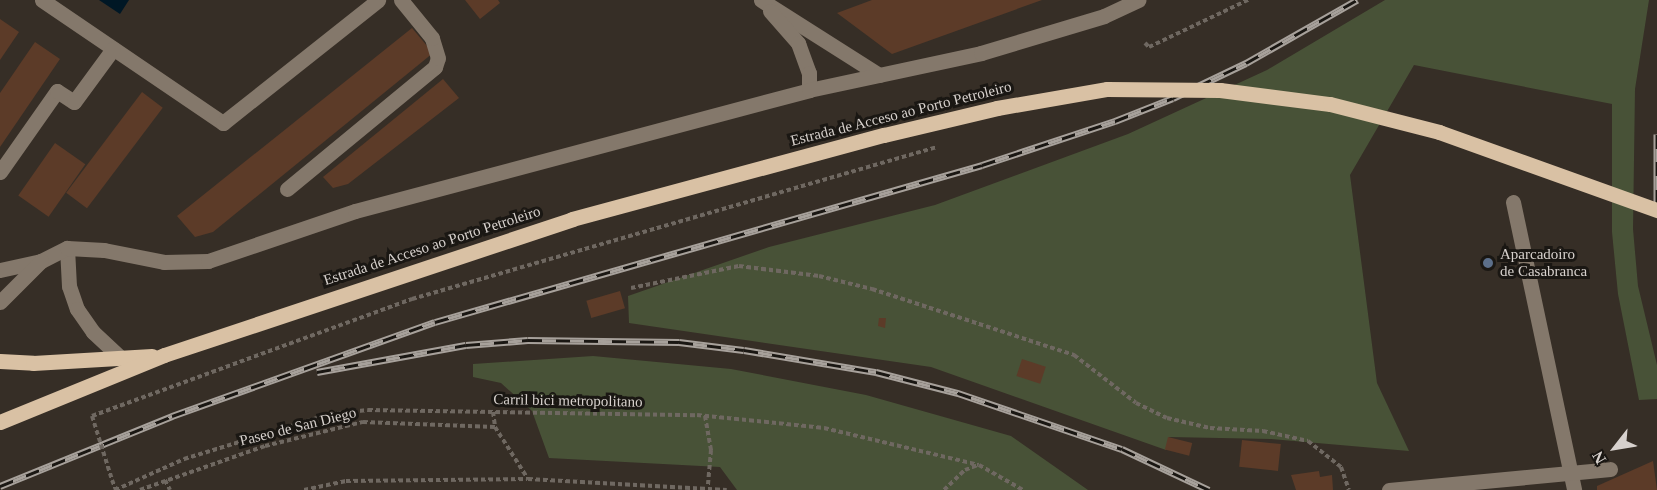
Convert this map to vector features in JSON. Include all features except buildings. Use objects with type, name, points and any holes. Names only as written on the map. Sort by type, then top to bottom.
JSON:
[{"type":"main road","name":"Estrada de Acceso ao Porto Petroleiro","points":[[0,422],[165,356],[572,219],[884,135],[997,108],[1107,89],[1220,90],[1330,104],[1439,132],[1657,210]]},
{"type":"main road","name":"Estrada de Acceso ao Porto Petroleiro","points":[[0,361],[33,363],[165,356]]},
{"type":"street","points":[[42,0],[223,123],[378,0]]},
{"type":"street","points":[[288,189],[435,67],[438,58],[432,38],[400,0]]},
{"type":"street","points":[[760,0],[879,75]]},
{"type":"street","points":[[760,0],[798,44],[809,74],[809,90]]},
{"type":"street","points":[[0,270],[41,261],[67,248],[104,250],[164,262],[208,261],[355,211],[809,90],[981,53],[1104,16],[1139,0]]},
{"type":"street","points":[[0,172],[57,91],[74,102],[113,49]]},
{"type":"street","points":[[1513,202],[1574,490]]},
{"type":"street","points":[[67,248],[69,286],[77,309],[93,332],[120,357]]},
{"type":"street","points":[[0,302],[41,261]]},
{"type":"street","points":[[1389,490],[1610,469]]},
{"type":"path","points":[[1146,43],[1149,47],[1248,0]]},
{"type":"path","points":[[116,490],[92,416],[412,299],[947,144]]},
{"type":"path","points":[[631,288],[739,266],[819,276],[872,289],[1074,355],[1136,403],[1167,418],[1210,428],[1263,431],[1308,441],[1341,467],[1349,490]]},
{"type":"path","name":"Carril bici metropolitano","points":[[116,490],[184,459],[330,414],[368,410],[705,416],[824,428],[979,465],[1023,490]]},
{"type":"path","points":[[493,412],[495,427],[528,479]]},
{"type":"path","points":[[705,416],[711,450],[708,487]]},
{"type":"path","name":"Paseo de San Diego","points":[[140,490],[265,446],[363,422],[495,427]]},
{"type":"path","points":[[944,490],[965,470],[979,465]]},
{"type":"path","points":[[304,490],[346,481],[528,479],[708,487],[727,490]]},
{"type":"path","points":[[165,480],[170,490]]},
{"type":"green space","points":[[1385,0],[1649,0],[1635,89],[1633,229],[1638,286],[1657,365],[1657,399],[1639,400],[1618,294],[1612,232],[1612,104],[1414,65],[1350,175],[1377,383],[1409,451],[1271,439],[1169,437],[1166,450],[931,367],[629,323],[628,296],[769,247],[935,205],[1128,134],[1267,70]]},
{"type":"green space","points":[[593,356],[731,369],[866,395],[1011,436],[1088,490],[737,490],[720,467],[549,458],[532,411],[501,383],[473,377],[473,364]]},
{"type":"water","points":[[99,0],[129,0],[120,14]]},
{"type":"railway","points":[[0,486],[172,416],[435,322],[982,165],[1115,121],[1173,98],[1246,63],[1357,0]]},
{"type":"railway","points":[[1657,134],[1657,202]]},
{"type":"railway","points":[[317,372],[466,345],[528,340],[679,342],[744,350],[876,372],[958,393],[1122,449],[1209,490]]},
{"type":"place","name":"Aparcadoiro de Casabranca","points":[[1488,263]]}]
